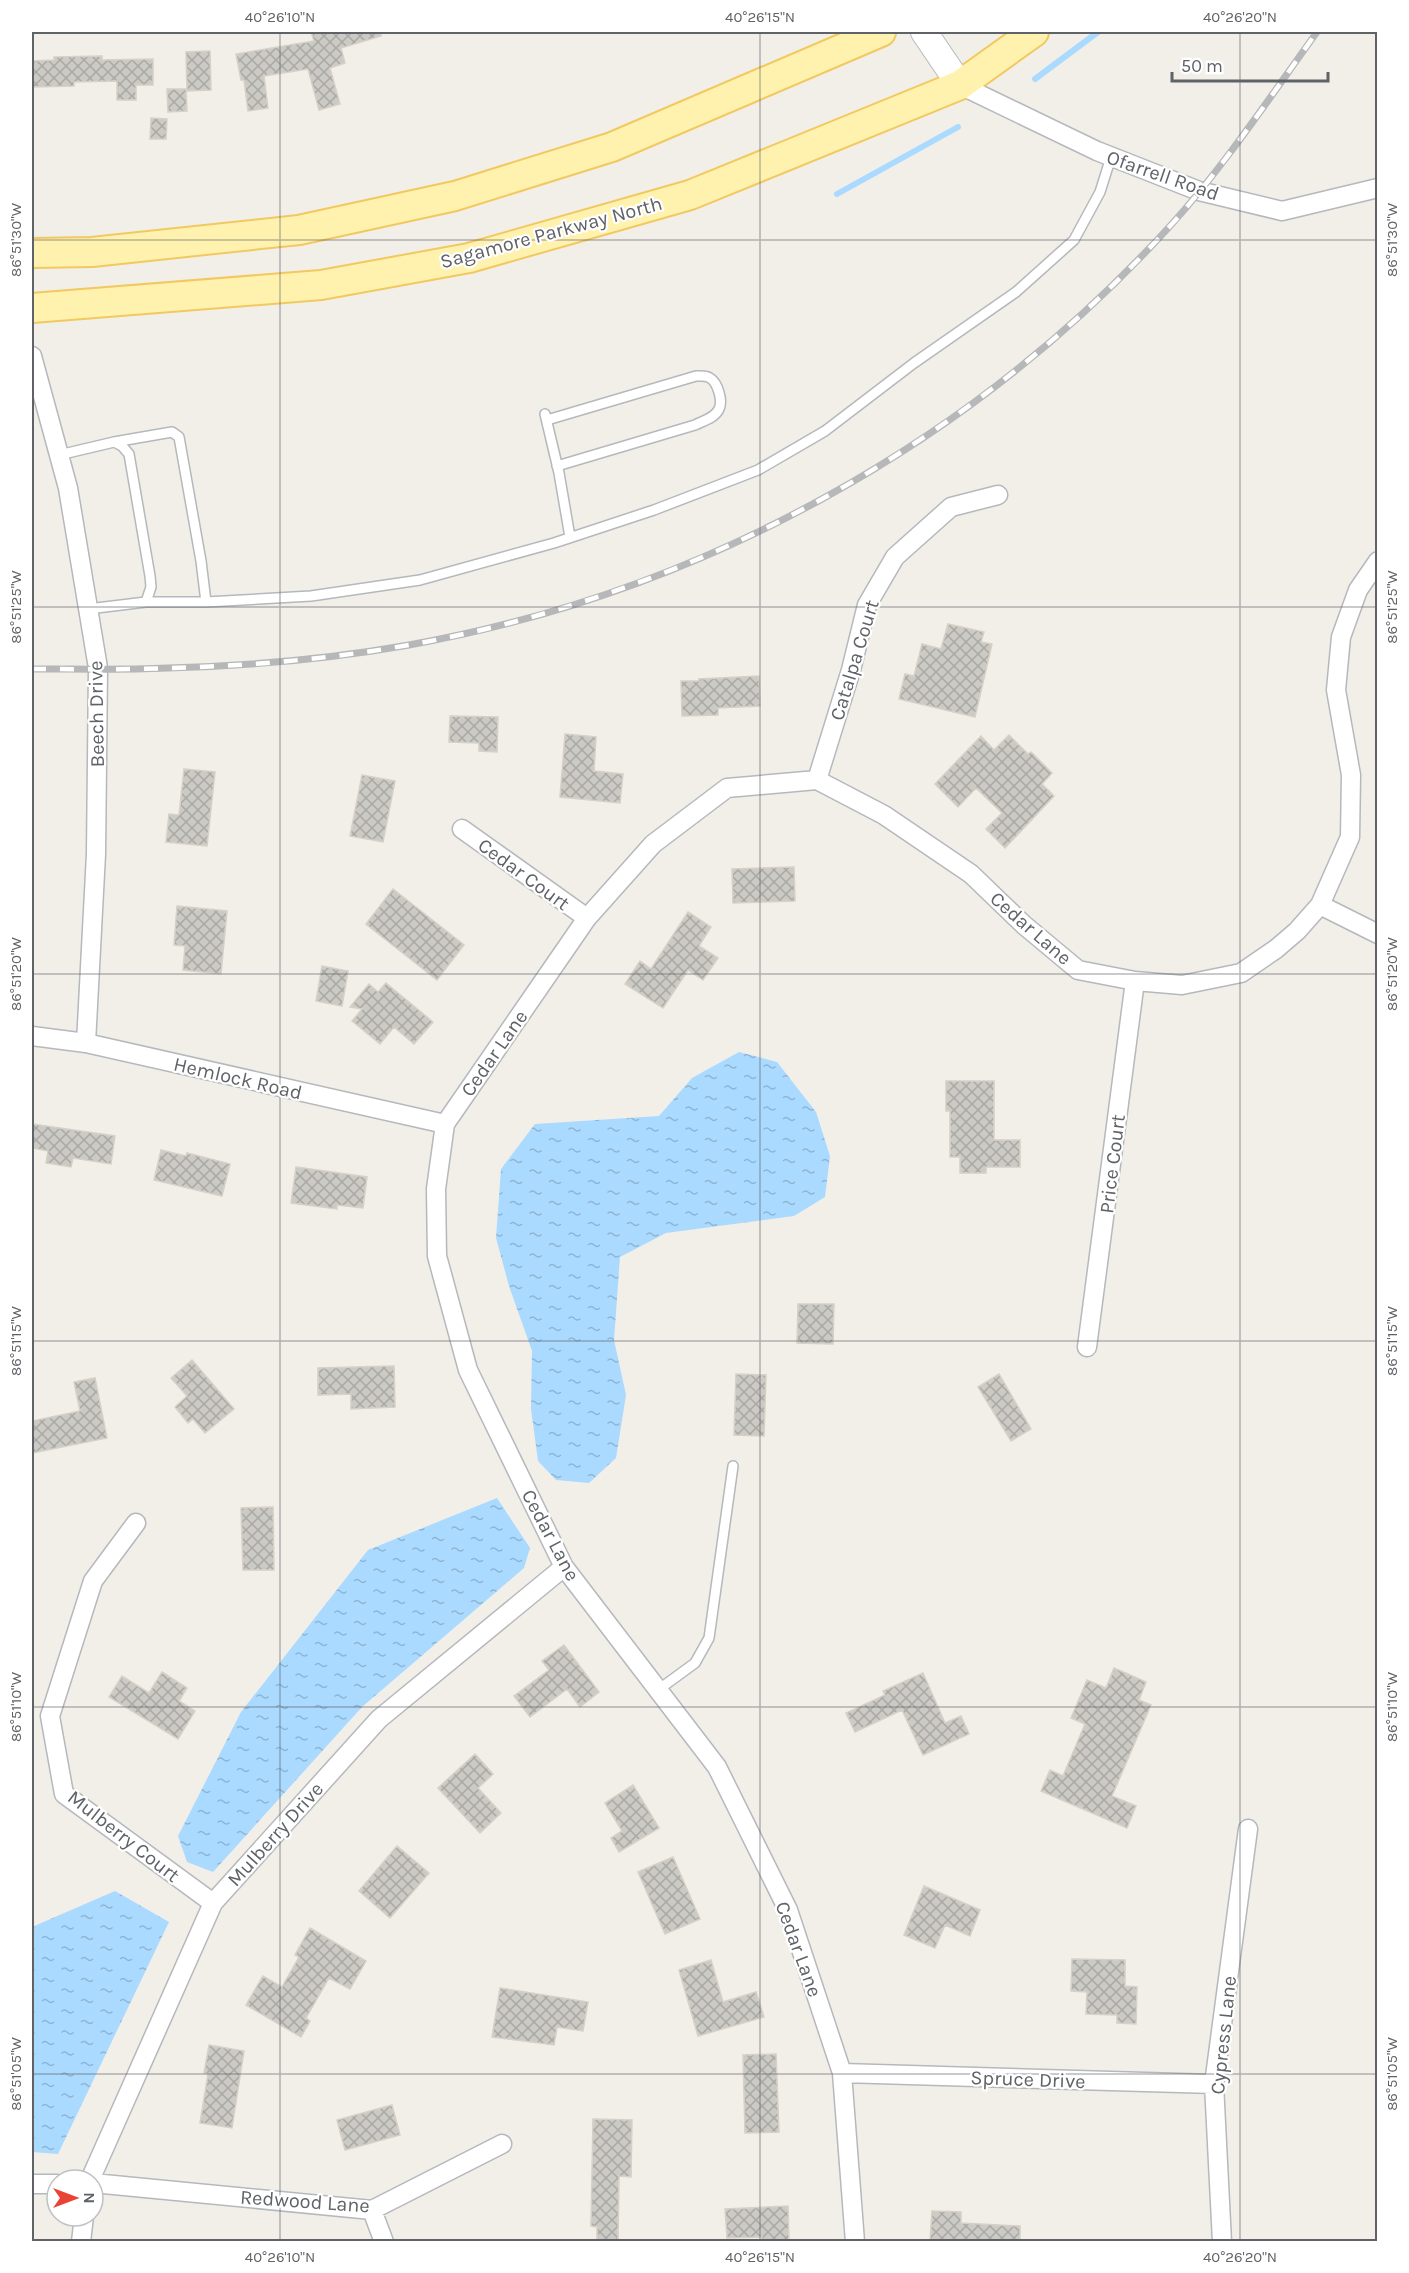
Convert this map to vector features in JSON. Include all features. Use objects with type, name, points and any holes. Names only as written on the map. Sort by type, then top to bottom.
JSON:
[{"type":"main road","points":[[32,253],[92,252],[299,230],[454,196],[612,147],[881,32]]},
{"type":"main road","name":"Sagamore Parkway North","points":[[32,308],[321,285],[470,258],[690,195],[960,85],[1034,32]]},
{"type":"street","points":[[924,32],[960,85]]},
{"type":"street","name":"Ofarrell Road","points":[[960,85],[1111,157],[1199,191],[1282,211],[1377,188]]},
{"type":"street","name":"Beech Drive","points":[[32,356],[68,488],[98,668],[96,854],[86,1043]]},
{"type":"street","name":"Catalpa Court","points":[[817,780],[851,670],[867,605],[895,556],[951,507],[998,495]]},
{"type":"street","name":"Cedar Lane","points":[[855,2241],[842,2073],[788,1910],[717,1767],[564,1567],[468,1370],[437,1256],[436,1189],[445,1124],[587,918],[653,844],[727,788],[817,780],[884,815],[971,874],[1024,925],[1078,970],[1135,981],[1182,985],[1241,973],[1276,949],[1320,905],[1350,837],[1351,775],[1336,690],[1341,637],[1358,590],[1377,561]]},
{"type":"street","name":"Cedar Court","points":[[462,829],[587,918]]},
{"type":"street","points":[[1320,905],[1377,934]]},
{"type":"street","name":"Price Court","points":[[1088,1347],[1135,981]]},
{"type":"street","name":"Hemlock Road","points":[[32,1036],[86,1043],[445,1124]]},
{"type":"street","name":"Mulberry Court","points":[[135,1523],[93,1581],[51,1716],[64,1794],[213,1903]]},
{"type":"street","name":"Mulberry Drive","points":[[98,2168],[213,1903],[378,1719],[564,1567]]},
{"type":"street","name":"Cypress Lane","points":[[1222,2241],[1214,2084],[1248,1829]]},
{"type":"street","name":"Spruce Drive","points":[[842,2073],[1214,2084]]},
{"type":"street","name":"Redwood Lane","points":[[105,2182],[372,2210],[502,2144]]},
{"type":"street","points":[[372,2210],[384,2241]]},
{"type":"lane","points":[[88,609],[146,602],[206,602],[311,596],[420,580],[654,510],[758,470],[825,431],[914,363],[1016,292],[1074,240],[1100,192],[1111,157]]},
{"type":"lane","points":[[557,466],[695,425],[714,416],[721,407],[720,396],[714,381],[708,376],[696,376],[546,417],[570,537]]},
{"type":"lane","points":[[59,455],[172,432],[179,437],[206,602]]},
{"type":"lane","points":[[114,442],[122,446],[129,454],[150,576],[151,587],[146,602]]},
{"type":"lane","points":[[658,1690],[695,1664],[709,1638],[733,1466]]},
{"type":"water","points":[[739,1052],[777,1062],[816,1112],[830,1156],[825,1197],[794,1216],[666,1233],[620,1257],[614,1340],[626,1395],[616,1458],[589,1483],[556,1480],[538,1461],[531,1409],[532,1351],[509,1286],[496,1238],[501,1169],[535,1124],[659,1116],[692,1078]]},
{"type":"water","points":[[497,1498],[530,1548],[524,1568],[362,1707],[213,1872],[187,1862],[178,1836],[241,1712],[368,1550]]},
{"type":"water","points":[[115,1891],[169,1922],[58,2154],[32,2152],[32,1927]]},
{"type":"building","points":[[311,32],[381,32],[381,36],[341,48],[345,63],[330,68],[340,104],[319,110],[308,69],[264,76],[268,108],[248,111],[244,80],[241,80],[236,54],[314,41]]},
{"type":"building","points":[[210,51],[211,90],[187,91],[186,52]]},
{"type":"building","points":[[102,56],[102,60],[153,59],[153,85],[136,85],[136,100],[117,100],[117,81],[74,82],[74,86],[32,87],[32,61],[54,60],[54,57]]},
{"type":"building","points":[[167,89],[186,89],[187,111],[168,112]]},
{"type":"building","points":[[151,118],[167,119],[166,139],[150,139]]},
{"type":"building","points":[[948,624],[984,632],[981,642],[992,644],[975,717],[899,699],[905,674],[914,676],[922,644],[941,649]]},
{"type":"building","points":[[759,676],[760,706],[718,708],[718,715],[682,716],[681,681]]},
{"type":"building","points":[[450,716],[498,717],[497,752],[479,751],[479,743],[449,742]]},
{"type":"building","points":[[565,734],[596,737],[594,771],[623,774],[620,803],[560,797]]},
{"type":"building","points":[[1009,735],[1028,754],[1031,752],[1052,773],[1042,784],[1054,796],[1005,848],[986,829],[1002,813],[976,788],[958,807],[935,784],[981,736],[994,750]]},
{"type":"building","points":[[184,769],[215,772],[207,846],[166,842],[169,814],[179,815]]},
{"type":"building","points":[[362,775],[395,781],[383,842],[350,836]]},
{"type":"building","points":[[794,867],[795,901],[733,903],[732,869]]},
{"type":"building","points":[[393,889],[464,945],[437,980],[366,924]]},
{"type":"building","points":[[177,906],[227,911],[221,974],[183,970],[185,946],[174,945]]},
{"type":"building","points":[[688,912],[711,927],[699,946],[718,958],[703,980],[688,970],[663,1008],[625,984],[640,961],[651,969]]},
{"type":"building","points":[[322,966],[348,971],[342,1006],[316,1001]]},
{"type":"building","points":[[386,983],[433,1022],[414,1044],[394,1027],[380,1044],[352,1021],[362,1009],[350,1007],[369,984],[378,992]]},
{"type":"building","points":[[946,1081],[994,1081],[994,1140],[1020,1140],[1020,1167],[986,1167],[986,1173],[960,1173],[960,1157],[950,1157],[950,1111],[946,1111]]},
{"type":"building","points":[[32,1124],[115,1136],[111,1164],[73,1158],[71,1167],[46,1163],[48,1151],[32,1148]]},
{"type":"building","points":[[161,1150],[186,1156],[187,1153],[230,1164],[222,1196],[154,1180]]},
{"type":"building","points":[[296,1167],[367,1177],[363,1208],[337,1205],[337,1209],[291,1203]]},
{"type":"building","points":[[798,1304],[834,1304],[833,1344],[797,1343]]},
{"type":"building","points":[[192,1360],[234,1409],[205,1433],[193,1419],[188,1423],[175,1407],[187,1396],[171,1378]]},
{"type":"building","points":[[394,1366],[395,1407],[351,1409],[351,1394],[318,1395],[318,1368]]},
{"type":"building","points":[[736,1374],[766,1375],[764,1436],[734,1435]]},
{"type":"building","points":[[999,1374],[1031,1429],[1011,1441],[978,1387]]},
{"type":"building","points":[[95,1378],[107,1438],[32,1453],[32,1421],[80,1411],[74,1382]]},
{"type":"building","points":[[273,1507],[274,1570],[243,1570],[241,1508]]},
{"type":"building","points":[[564,1645],[599,1692],[580,1707],[567,1689],[530,1717],[514,1696],[549,1670],[542,1661]]},
{"type":"building","points":[[1114,1668],[1146,1682],[1139,1700],[1151,1705],[1112,1796],[1136,1806],[1127,1828],[1041,1791],[1050,1770],[1063,1776],[1085,1724],[1071,1718],[1087,1680],[1106,1688]]},
{"type":"building","points":[[162,1672],[187,1688],[179,1701],[195,1711],[178,1739],[109,1697],[122,1676],[149,1693]]},
{"type":"building","points":[[923,1673],[945,1723],[961,1716],[969,1734],[923,1755],[902,1710],[855,1732],[846,1713],[885,1695],[883,1691]]},
{"type":"building","points":[[475,1754],[493,1774],[478,1788],[501,1813],[480,1833],[438,1788]]},
{"type":"building","points":[[633,1785],[659,1828],[619,1852],[611,1838],[622,1831],[605,1803]]},
{"type":"building","points":[[397,1846],[429,1873],[390,1918],[359,1891]]},
{"type":"building","points":[[673,1857],[700,1919],[665,1934],[638,1872]]},
{"type":"building","points":[[924,1886],[980,1910],[970,1936],[945,1925],[935,1948],[904,1935]]},
{"type":"building","points":[[310,1928],[366,1961],[350,1989],[329,1978],[306,2018],[310,2021],[301,2037],[246,2005],[263,1976],[282,1987],[299,1957],[295,1955]]},
{"type":"building","points":[[1072,1959],[1125,1960],[1125,1986],[1137,1987],[1136,2024],[1117,2023],[1117,2015],[1086,2014],[1087,1992],[1071,1991]]},
{"type":"building","points":[[711,1960],[723,2002],[756,1992],[764,2017],[698,2036],[679,1970]]},
{"type":"building","points":[[500,1988],[588,2002],[583,2031],[557,2027],[554,2045],[492,2037]]},
{"type":"building","points":[[209,2045],[244,2051],[232,2128],[200,2123],[208,2074],[204,2073]]},
{"type":"building","points":[[776,2054],[779,2132],[745,2133],[743,2055]]},
{"type":"building","points":[[392,2105],[400,2135],[345,2150],[337,2120]]},
{"type":"building","points":[[593,2119],[632,2120],[631,2177],[619,2176],[618,2241],[597,2241],[597,2227],[591,2226]]},
{"type":"building","points":[[788,2206],[789,2241],[762,2241],[762,2237],[727,2238],[725,2209]]},
{"type":"building","points":[[932,2211],[961,2212],[961,2223],[1020,2226],[1020,2241],[930,2241]]},
{"type":"waterway","points":[[1035,79],[1098,32]]},
{"type":"waterway","points":[[837,194],[958,127]]},
{"type":"railway","points":[[32,669],[228,666],[319,658],[409,645],[517,621],[623,588],[726,547],[825,498],[919,440],[1009,376],[1093,304],[1171,225],[1210,179],[1317,32]]}]
